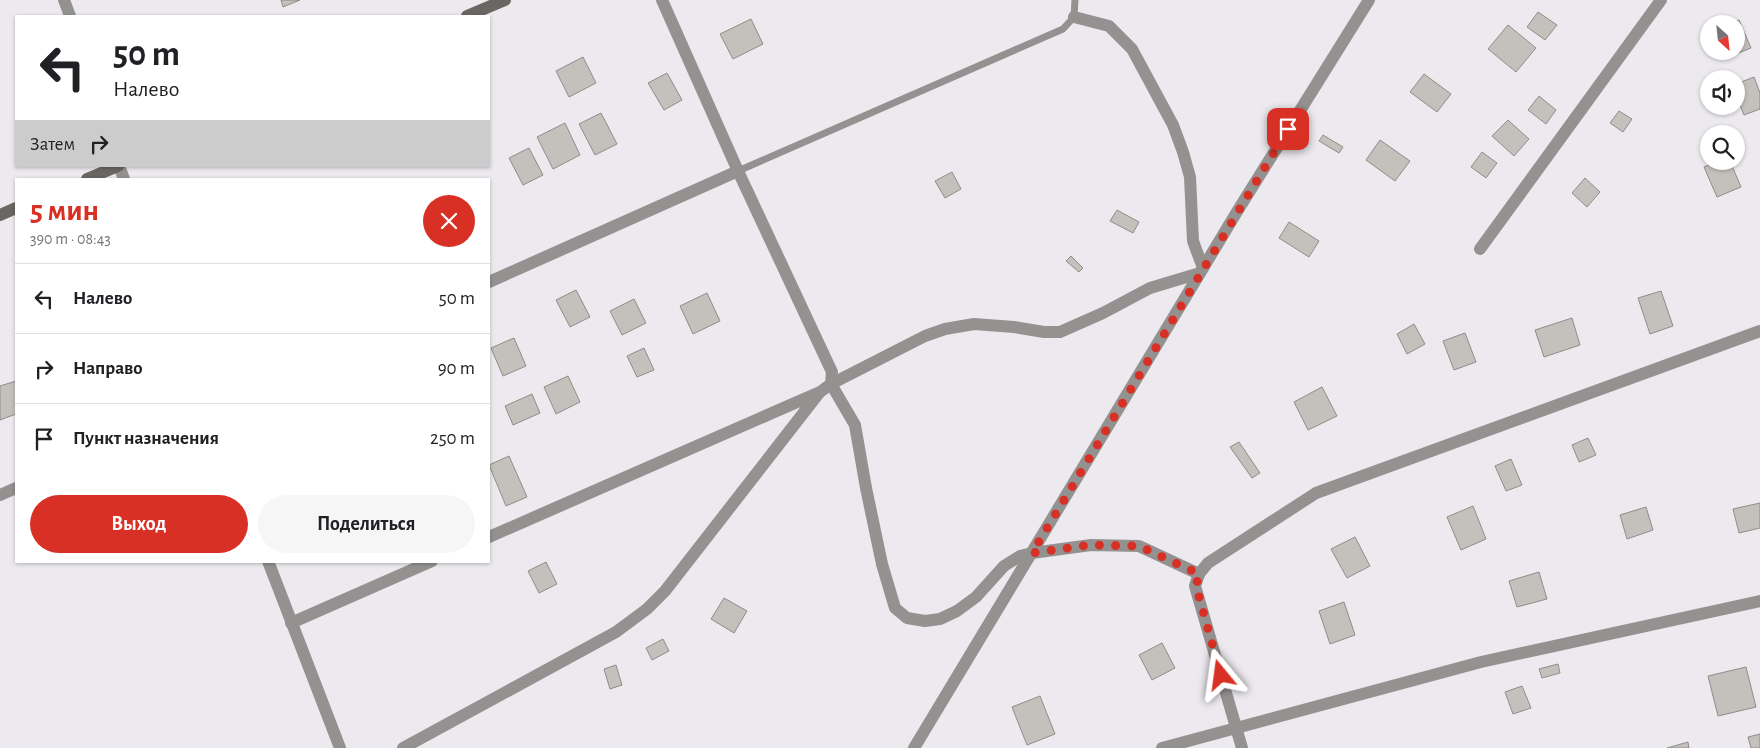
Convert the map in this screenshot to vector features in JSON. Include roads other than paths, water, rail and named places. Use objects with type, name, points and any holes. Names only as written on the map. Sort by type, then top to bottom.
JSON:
[{"type":"street","points":[[64,0],[70,15]]},
{"type":"street","points":[[469,15],[505,0]]},
{"type":"street","points":[[403,748],[616,632],[646,609],[665,590],[825,388],[832,372],[738,170],[662,0]]},
{"type":"street","points":[[914,748],[1202,270],[1368,0]]},
{"type":"street","points":[[1480,248],[1660,0]]},
{"type":"street","points":[[1074,17],[1108,26],[1132,49],[1173,125],[1184,152],[1190,177],[1193,241],[1202,270]]},
{"type":"street","points":[[90,178],[117,167]]},
{"type":"street","points":[[490,282],[738,170]]},
{"type":"street","points":[[0,215],[15,208]]},
{"type":"street","points":[[490,536],[825,388],[925,336],[945,329],[974,324],[1060,332],[1103,313],[1150,288],[1202,270]]},
{"type":"street","points":[[1242,748],[1196,586],[1199,574],[1208,563],[1316,493],[1760,331]]},
{"type":"street","points":[[825,388],[855,425],[882,564],[895,608],[907,618],[925,621],[940,619],[957,611],[976,597],[1004,566],[1020,556],[1032,553],[1090,545],[1139,546],[1199,574]]},
{"type":"street","points":[[0,496],[15,488]]},
{"type":"street","points":[[269,563],[340,748]]},
{"type":"street","points":[[291,623],[427,563]]},
{"type":"street","points":[[1162,748],[1481,662],[1760,601]]},
{"type":"lane","points":[[738,170],[1063,29],[1074,17],[1075,0]]}]
